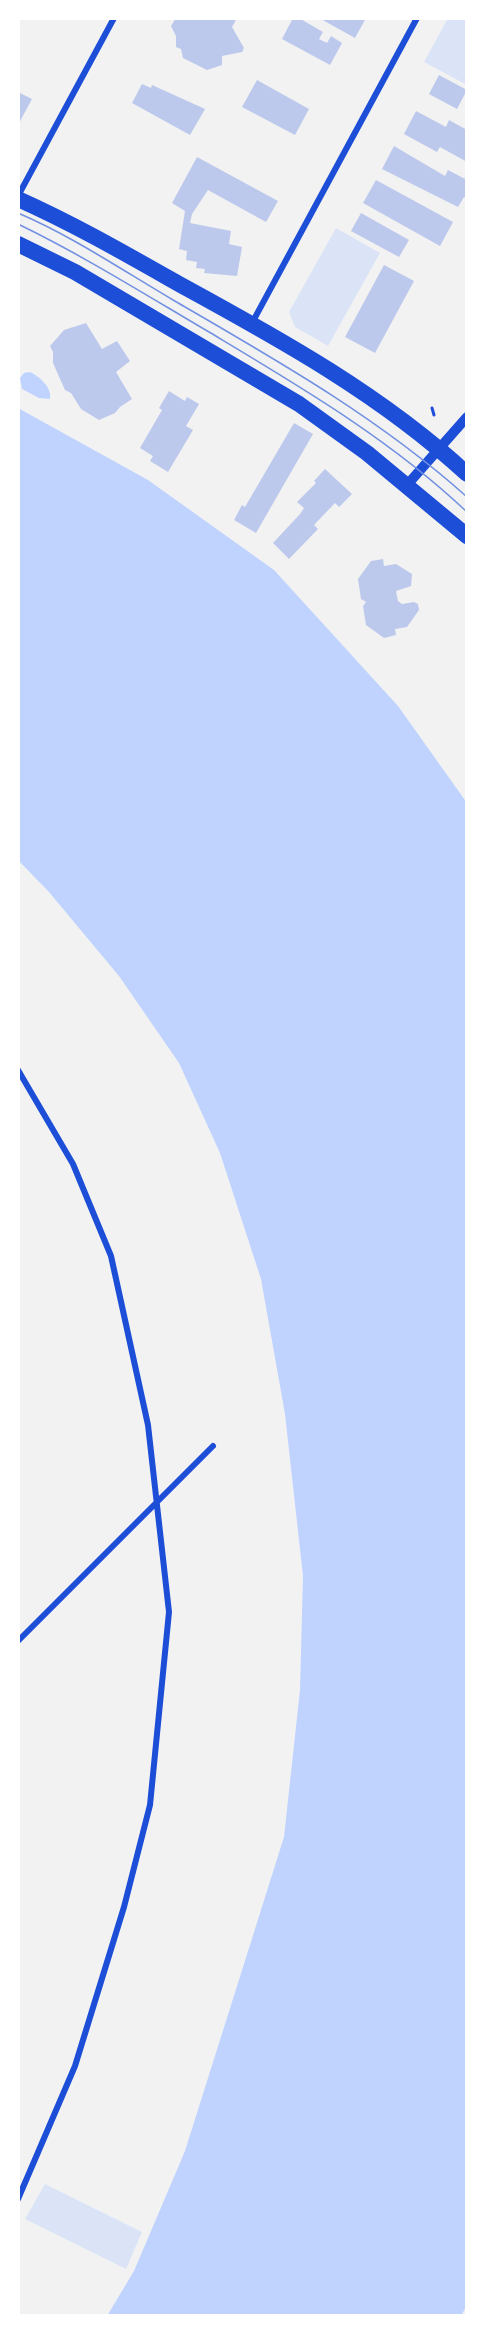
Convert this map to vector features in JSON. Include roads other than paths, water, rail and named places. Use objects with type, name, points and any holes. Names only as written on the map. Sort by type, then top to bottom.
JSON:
[{"type":"highway","points":[[18,197],[90,233],[252,323],[360,391],[439,448],[467,474]]},
{"type":"highway","points":[[18,244],[75,272],[327,422],[467,536]]},
{"type":"street","points":[[18,197],[114,18]]},
{"type":"street","points":[[252,323],[417,18]]},
{"type":"street","points":[[407,485],[467,417]]},
{"type":"street","points":[[18,1070],[73,1164],[111,1256],[148,1425],[169,1612],[150,1805],[124,1907],[75,2066],[19,2196]]},
{"type":"street","points":[[18,1641],[213,1446]]},
{"type":"water","points":[[30,372],[47,387],[50,399],[39,398],[22,389],[20,378],[24,373]]},
{"type":"water","points":[[18,408],[148,480],[274,570],[398,706],[467,803],[467,2305],[461,2316],[107,2316],[134,2271],[185,2151],[284,1837],[300,1690],[303,1576],[285,1414],[261,1279],[220,1153],[179,1063],[119,976],[49,892],[18,860]]},
{"type":"tram line","points":[[18,213],[97,254],[325,391],[398,441],[467,497]]},
{"type":"tram line","points":[[18,224],[115,276],[310,393],[407,461],[467,512]]}]
